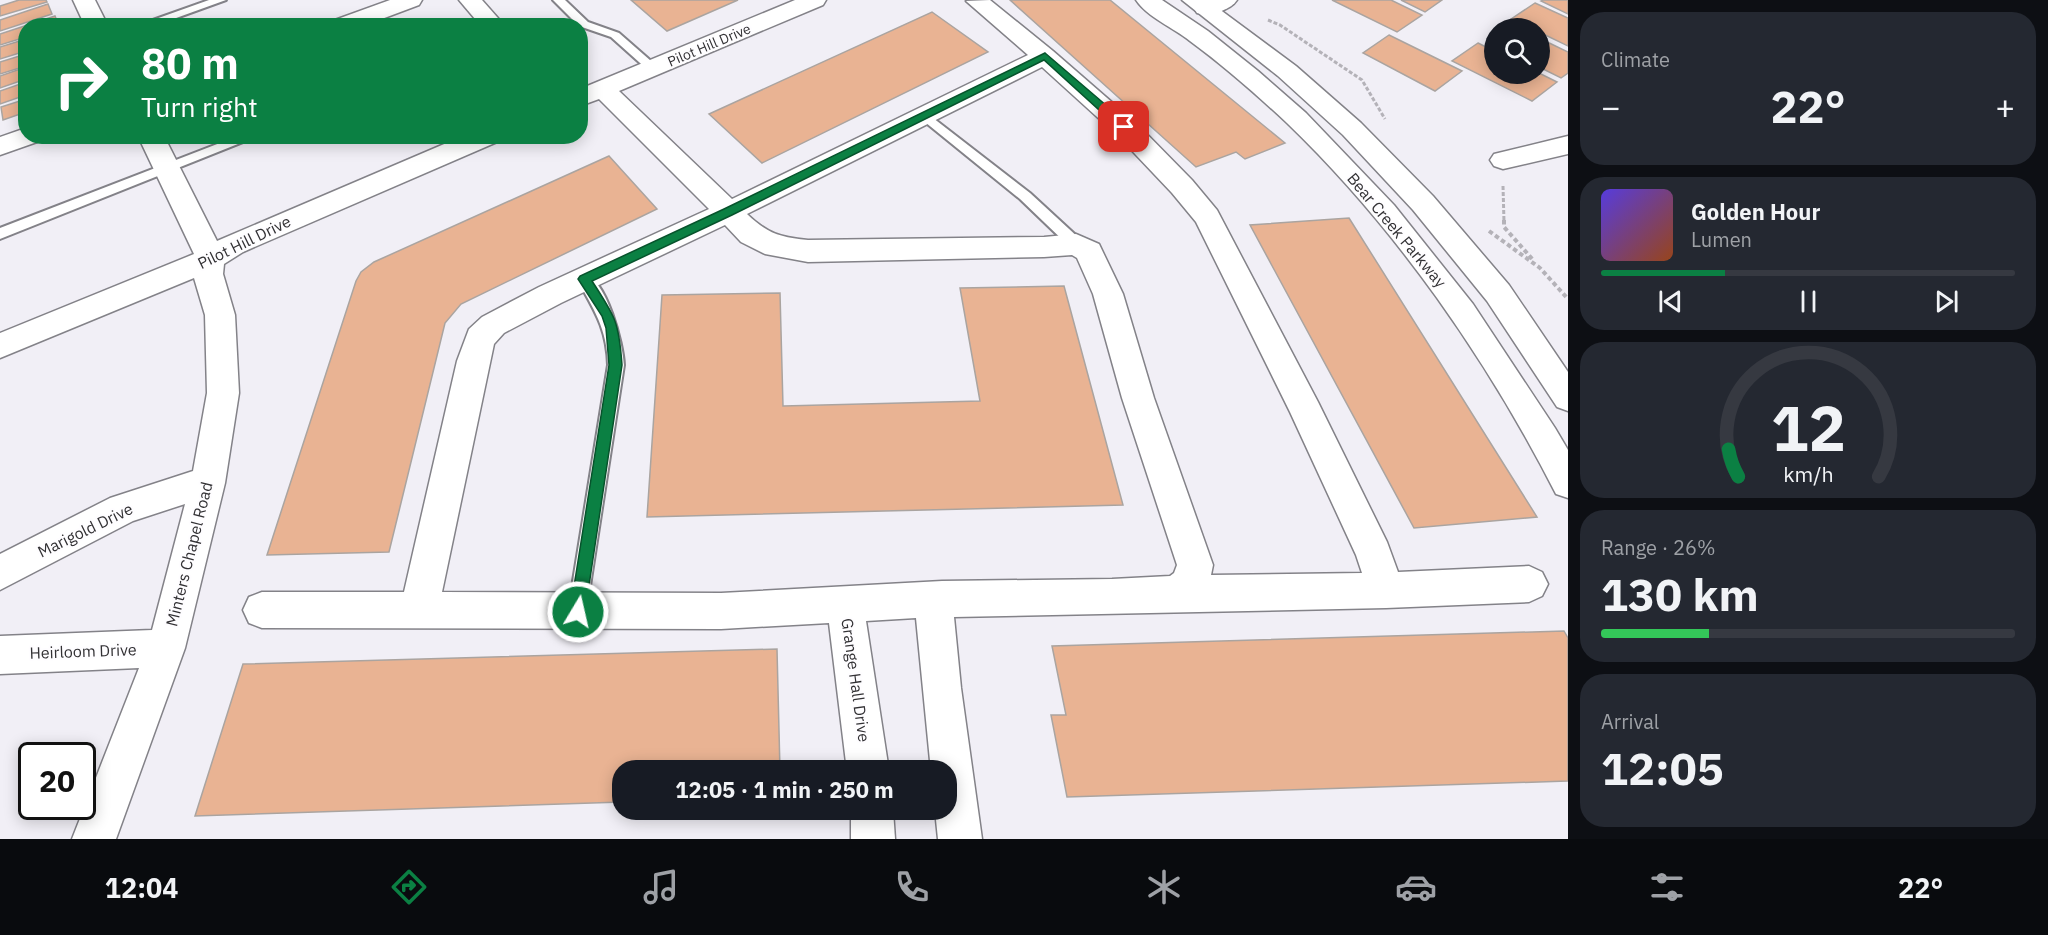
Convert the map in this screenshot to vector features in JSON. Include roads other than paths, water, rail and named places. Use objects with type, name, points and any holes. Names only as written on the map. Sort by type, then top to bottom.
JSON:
[{"type":"street","points":[[84,0],[93,18]]},
{"type":"street","points":[[362,18],[411,0]]},
{"type":"street","points":[[470,0],[487,18]]},
{"type":"street","name":"Pilot Hill Drive","points":[[591,93],[815,0]]},
{"type":"street","name":"Bear Creek Parkway","points":[[1147,0],[1185,24],[1257,84],[1324,145],[1386,211],[1456,302],[1546,439],[1568,483]]},
{"type":"street","points":[[977,1],[1045,56],[1140,141],[1185,189],[1207,217],[1374,554],[1386,590]]},
{"type":"street","name":"Bear Creek Parkway","points":[[1208,3],[1352,129],[1424,203],[1498,293],[1568,398]]},
{"type":"street","points":[[419,610],[473,361],[480,338],[493,325],[1045,56]]},
{"type":"street","name":"Pilot Hill Drive","points":[[591,93],[656,139],[751,235],[775,247],[808,251],[1044,247],[1076,244]]},
{"type":"street","points":[[0,146],[18,140]]},
{"type":"street","points":[[155,144],[211,259]]},
{"type":"street","name":"Pilot Hill Drive","points":[[0,346],[211,259],[233,245],[469,144]]},
{"type":"street","points":[[1503,160],[1568,145]]},
{"type":"street","points":[[1076,244],[1089,252],[1108,294],[1138,398],[1195,565],[1190,584],[1174,593]]},
{"type":"street","name":"Minters Chapel Road","points":[[94,839],[166,648],[207,483],[222,393],[220,315],[208,274],[211,259]]},
{"type":"street","name":"Marigold Drive","points":[[0,573],[122,509],[174,491],[207,483]]},
{"type":"street","name":"Grange Hall Drive","points":[[866,760],[845,604],[1112,597],[1174,593],[1386,590],[1529,584]]},
{"type":"street","points":[[938,600],[941,688],[960,839]]},
{"type":"street","points":[[262,610],[721,611],[845,604]]},
{"type":"street","name":"Heirloom Drive","points":[[0,655],[166,648]]},
{"type":"street","points":[[872,820],[873,839]]},
{"type":"lane","points":[[165,18],[220,0]]},
{"type":"lane","points":[[559,0],[578,18]]},
{"type":"lane","points":[[588,25],[615,34],[653,68]]},
{"type":"lane","points":[[924,115],[1025,196],[1076,244]]},
{"type":"lane","points":[[0,234],[232,144]]},
{"type":"lane","points":[[578,612],[616,365],[613,328],[608,314],[584,279]]}]
